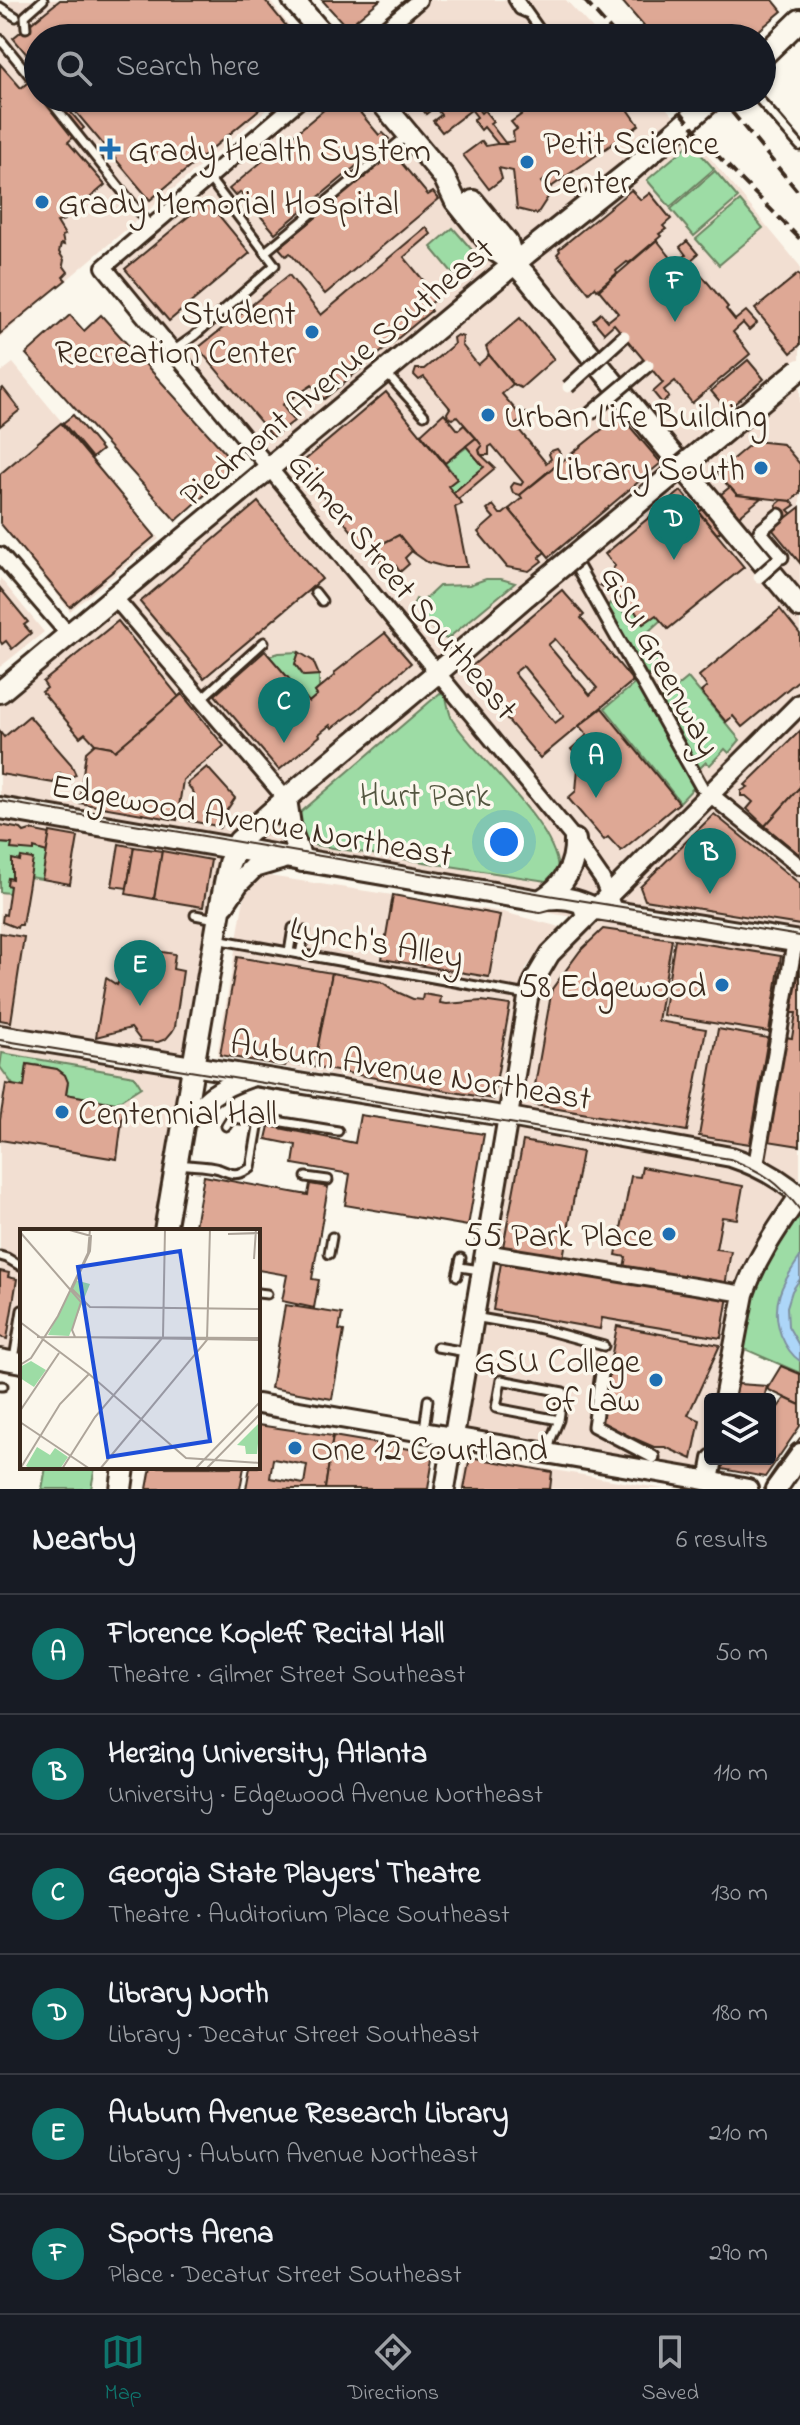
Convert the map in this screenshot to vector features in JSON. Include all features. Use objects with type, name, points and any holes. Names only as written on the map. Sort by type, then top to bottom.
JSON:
[{"type":"main road","points":[[293,0],[314,24]]},
{"type":"main road","points":[[776,43],[800,20]]},
{"type":"main road","points":[[390,112],[444,177],[464,191],[507,242],[514,263],[800,607]]},
{"type":"main road","name":"Piedmont Avenue Southeast","points":[[0,692],[698,112]]},
{"type":"main road","points":[[165,1229],[217,923],[229,863],[239,841],[800,369]]},
{"type":"main road","points":[[217,923],[238,883],[254,867],[293,859],[286,799]]},
{"type":"main road","name":"Edgewood Avenue Northeast","points":[[0,808],[94,832],[235,849],[540,901],[547,907],[570,911],[607,905],[798,942]]},
{"type":"main road","points":[[540,901],[559,888],[570,869],[575,840]]},
{"type":"main road","points":[[776,1489],[800,1454]]},
{"type":"main road","points":[[121,1489],[124,1469]]},
{"type":"street","points":[[391,24],[419,0]]},
{"type":"street","points":[[151,227],[286,112]]},
{"type":"street","name":"Gilmer Street Southeast","points":[[151,227],[104,267],[575,840],[602,879],[607,905]]},
{"type":"street","points":[[568,387],[624,336]]},
{"type":"street","points":[[590,414],[648,365]]},
{"type":"street","points":[[759,577],[782,557],[760,531],[779,515]]},
{"type":"street","points":[[0,555],[70,636]]},
{"type":"street","name":"GSU Greenway","points":[[574,561],[706,790]]},
{"type":"street","points":[[115,598],[286,799]]},
{"type":"street","points":[[445,1489],[529,995],[540,968],[550,954],[607,905],[706,790],[800,704]]},
{"type":"street","points":[[706,790],[800,867]]},
{"type":"street","points":[[756,1165],[798,942]]},
{"type":"street","name":"Auburn Avenue Northeast","points":[[0,1035],[508,1117],[731,1157],[756,1165],[780,1178],[800,1196]]},
{"type":"street","points":[[183,1124],[213,1093],[254,1076]]},
{"type":"street","points":[[725,1393],[744,1294],[757,1263],[800,1196]]},
{"type":"street","points":[[484,1261],[744,1294]]},
{"type":"street","points":[[603,1367],[594,1426],[653,1457]]},
{"type":"street","points":[[260,1404],[354,1413],[424,1432],[748,1489]]},
{"type":"street","points":[[709,1481],[712,1465]]},
{"type":"lane","points":[[26,24],[25,16],[43,0]]},
{"type":"lane","points":[[516,0],[519,10],[535,24]]},
{"type":"lane","points":[[0,7],[16,17]]},
{"type":"lane","points":[[0,39],[24,69]]},
{"type":"lane","points":[[59,112],[151,227]]},
{"type":"lane","points":[[770,112],[800,146]]},
{"type":"lane","points":[[265,252],[408,134]]},
{"type":"lane","points":[[173,351],[275,265],[209,177]]},
{"type":"lane","points":[[385,371],[424,415]]},
{"type":"lane","points":[[535,590],[800,375]]},
{"type":"lane","points":[[315,592],[322,601]]},
{"type":"lane","points":[[200,700],[264,642]]},
{"type":"lane","name":"Lynch's Alley","points":[[195,915],[289,952],[529,995]]},
{"type":"lane","points":[[289,952],[293,928]]},
{"type":"lane","points":[[300,954],[305,931]]},
{"type":"lane","points":[[226,1126],[231,1118],[264,1119],[338,1131]]},
{"type":"lane","points":[[176,1164],[219,1169],[226,1174],[242,1173],[251,1168],[259,1121]]},
{"type":"lane","points":[[306,1177],[328,1180]]},
{"type":"lane","points":[[329,1254],[332,1237]]},
{"type":"lane","points":[[0,1256],[20,1266]]},
{"type":"lane","points":[[457,1276],[460,1263],[484,1261]]},
{"type":"lane","points":[[474,1317],[542,1329],[604,1346]]},
{"type":"lane","points":[[12,1361],[20,1320]]},
{"type":"lane","points":[[437,1347],[468,1352]]},
{"type":"lane","points":[[549,1453],[559,1420],[563,1392],[501,1380],[496,1408],[559,1420]]},
{"type":"lane","points":[[424,1432],[428,1400]]},
{"type":"shaded area","name":"Grady Health System","points":[[13,0],[269,0],[288,24],[24,24],[24,112],[264,112],[0,337],[0,9]]},
{"type":"shaded area","points":[[403,0],[566,0],[588,24],[375,24]]},
{"type":"shaded area","points":[[273,112],[670,112],[800,266],[800,1373],[731,1343],[722,1393],[704,1393],[704,1465],[709,1465],[707,1479],[449,1437],[530,995],[590,920],[241,860],[178,1229],[20,1229],[20,1375],[0,1372],[0,697],[269,461],[100,261]]},
{"type":"shaded area","points":[[13,363],[159,539],[70,611],[0,524],[0,373]]},
{"type":"shaded area","points":[[0,578],[44,632],[0,667]]},
{"type":"shaded area","points":[[262,875],[503,912],[560,927],[526,968],[503,1105],[217,1056],[244,898],[251,885]]},
{"type":"shaded area","points":[[467,1455],[664,1489],[461,1489]]},
{"type":"green space","points":[[691,143],[714,169],[670,207],[647,180]]},
{"type":"green space","points":[[715,171],[738,198],[694,236],[671,209]]},
{"type":"green space","points":[[740,201],[763,228],[719,265],[696,239]]},
{"type":"green space","points":[[453,228],[479,258],[456,277],[431,247]]},
{"type":"green space","points":[[467,447],[484,467],[453,493],[448,486],[457,478],[445,463]]},
{"type":"green space","points":[[486,579],[515,583],[447,639],[439,636],[413,605],[416,599],[422,602],[439,586],[469,585]]},
{"type":"green space","points":[[610,603],[626,614],[632,606],[643,624],[656,615],[661,620],[649,631],[656,640],[651,645],[664,663],[642,681],[603,612]]},
{"type":"green space","points":[[299,652],[295,664],[303,676],[319,675],[317,695],[309,702],[269,656]]},
{"type":"green space","points":[[688,678],[740,740],[729,753],[725,749],[710,765],[706,762],[700,768],[661,700]]},
{"type":"green space","points":[[637,682],[697,784],[680,802],[605,708]]},
{"type":"green space","name":"Hurt Park","points":[[440,693],[446,697],[453,721],[544,832],[554,851],[558,869],[546,881],[314,845],[305,841],[300,829],[300,813]]},
{"type":"green space","points":[[0,843],[12,844],[12,849],[34,848],[47,852],[42,879],[30,877],[20,861],[13,860],[12,879],[8,878],[7,885],[10,886],[9,893],[0,892]]},
{"type":"green space","points":[[2,1053],[134,1076],[141,1087],[116,1103],[66,1094],[67,1085],[62,1073],[28,1064],[24,1087],[14,1086],[0,1067]]},
{"type":"green space","points":[[800,1205],[800,1373],[731,1343],[753,1273]]},
{"type":"green space","points":[[46,1469],[95,1469],[91,1489],[42,1489]]},
{"type":"water","points":[[800,1257],[800,1279],[787,1307],[788,1326],[800,1347],[800,1361],[791,1353],[781,1335],[777,1304],[783,1285]]},
{"type":"building","points":[[60,0],[265,0],[285,24],[30,24]]},
{"type":"building","points":[[322,0],[380,0],[356,20],[359,24],[344,24]]},
{"type":"building","points":[[621,0],[773,0],[782,11],[767,24],[642,24]]},
{"type":"building","points":[[24,29],[24,51],[13,38]]},
{"type":"building","name":"Grady Memorial Hospital","points":[[0,64],[21,88],[24,86],[24,112],[71,112],[84,128],[68,142],[105,185],[64,220],[57,222],[65,235],[62,236],[64,245],[61,244],[59,252],[68,272],[63,277],[66,280],[0,334]]},
{"type":"building","points":[[76,112],[256,112],[150,200]]},
{"type":"building","points":[[321,112],[360,112],[379,135],[383,133],[389,139],[275,233],[240,192],[235,196],[229,189]]},
{"type":"building","points":[[439,112],[468,112],[442,132],[433,121],[441,115]]},
{"type":"building","points":[[473,112],[486,112],[506,144],[498,144],[484,127],[481,130],[473,120],[477,117]]},
{"type":"building","name":"Petit Science Center","points":[[525,112],[630,112],[639,125],[551,187],[546,179],[541,182],[550,194],[537,214],[517,209],[513,171],[499,168],[502,179],[489,189],[463,155],[482,141],[486,146],[514,141],[513,132],[517,129],[511,122]]},
{"type":"building","points":[[393,153],[428,195],[433,192],[439,199],[325,294],[290,253],[286,256],[279,248]]},
{"type":"building","points":[[631,190],[641,200],[650,193],[671,219],[663,226],[666,229],[659,234],[661,236],[597,290],[595,287],[589,293],[557,254],[559,249]]},
{"type":"building","points":[[207,201],[250,253],[169,321],[125,269]]},
{"type":"building","name":"Student Recreation Center","points":[[426,227],[431,234],[404,257],[438,298],[427,305],[431,311],[324,399],[312,385],[282,405],[294,421],[273,437],[198,348],[289,275],[321,315]]},
{"type":"building","points":[[657,240],[676,264],[686,255],[680,247],[687,241],[698,254],[688,263],[728,307],[726,309],[735,320],[746,311],[757,323],[749,330],[743,323],[733,332],[750,354],[692,403],[675,381],[664,390],[669,397],[662,403],[653,392],[663,383],[614,324],[604,333],[593,320],[601,313],[608,321],[618,313],[599,290]]},
{"type":"building","points":[[798,274],[800,345],[791,353],[755,309]]},
{"type":"building","points":[[70,315],[84,331],[101,315],[237,466],[176,521],[26,354]]},
{"type":"building","points":[[520,318],[554,359],[521,388],[513,384],[486,347]]},
{"type":"building","name":"Urban Life Building","points":[[457,335],[463,337],[462,345],[478,365],[489,355],[513,384],[502,394],[520,415],[526,413],[530,418],[527,423],[515,425],[546,463],[551,459],[551,451],[557,449],[560,453],[558,463],[520,495],[513,493],[511,487],[514,483],[521,485],[523,482],[492,445],[489,455],[481,455],[479,450],[482,446],[476,438],[457,416],[453,419],[448,417],[450,408],[424,377],[419,380],[414,375],[416,369],[424,369],[454,344],[453,338]]},
{"type":"building","points":[[748,360],[764,379],[727,410],[711,391]]},
{"type":"building","points":[[3,388],[20,410],[0,426],[0,391]]},
{"type":"building","points":[[386,392],[457,479],[448,486],[462,504],[455,507],[467,567],[445,567],[427,562],[410,550],[399,535],[368,551],[298,466]]},
{"type":"building","points":[[444,413],[458,430],[464,425],[476,438],[445,463],[421,434]]},
{"type":"building","points":[[73,415],[102,450],[92,458],[63,423]]},
{"type":"building","points":[[620,415],[661,463],[549,557],[509,509],[522,498],[520,495]]},
{"type":"building","points":[[61,423],[155,536],[70,607],[0,523],[0,474]]},
{"type":"building","points":[[476,438],[482,446],[480,454],[495,468],[458,499],[453,493],[484,467],[466,446]]},
{"type":"building","name":"Library South","points":[[754,441],[783,444],[800,464],[800,493],[791,501],[737,495],[716,473]]},
{"type":"building","points":[[730,487],[737,495],[761,498],[717,534],[699,512]]},
{"type":"building","points":[[681,491],[744,567],[668,629],[656,615],[643,624],[632,606],[600,585],[615,566],[605,554]]},
{"type":"building","points":[[782,500],[795,505],[788,510],[792,514],[782,522],[776,505]]},
{"type":"building","points":[[258,502],[322,579],[204,678],[140,602]]},
{"type":"building","points":[[493,505],[500,514],[509,509],[545,552],[539,557],[542,561],[529,571],[507,567],[478,532],[494,518],[487,510]]},
{"type":"building","points":[[800,507],[800,563],[772,529]]},
{"type":"building","points":[[399,535],[412,551],[405,558],[409,564],[400,572],[396,566],[389,571],[368,551]]},
{"type":"building","points":[[0,588],[28,622],[24,625],[31,633],[12,649],[6,641],[2,644],[0,641]]},
{"type":"building","points":[[562,590],[633,681],[540,758],[466,671]],"holes":[[[555,639],[597,688],[590,695],[548,645]],[[523,666],[564,716],[555,723],[514,673]]]},
{"type":"building","points":[[780,609],[800,634],[800,679],[742,727],[733,716],[726,722],[701,692],[707,687],[699,676]]},
{"type":"building","points":[[118,621],[179,697],[115,751],[111,747],[95,744],[85,733],[80,737],[42,692],[47,688],[43,682]]},
{"type":"building","points":[[385,633],[411,663],[357,710],[332,728],[330,725],[279,770],[215,695],[265,651],[309,702],[334,673]]},
{"type":"building","points":[[299,652],[313,661],[319,675],[304,676],[295,664]]},
{"type":"building","points":[[182,694],[224,746],[183,780],[177,820],[79,803],[86,752],[95,744],[111,747],[115,751]]},
{"type":"building","points":[[602,708],[679,803],[621,851],[608,837],[604,840],[568,798],[576,791],[578,768],[583,764],[571,749],[587,735],[579,726]]},
{"type":"building","points":[[29,716],[71,764],[76,775],[67,778],[60,773],[56,775],[54,783],[0,774],[0,732],[4,737]]},
{"type":"building","points":[[800,731],[800,787],[765,826],[747,809],[753,802],[741,796],[741,791]]},
{"type":"building","points":[[207,767],[235,798],[225,813],[229,819],[219,828],[190,821],[194,793],[187,784]]},
{"type":"building","points":[[800,787],[800,855],[765,826]]},
{"type":"building","points":[[714,814],[800,884],[800,925],[645,900],[640,887]]},
{"type":"building","points":[[0,825],[24,832],[30,830],[50,834],[47,852],[34,848],[34,851],[11,849],[12,844],[0,843]]},
{"type":"building","points":[[50,832],[78,837],[70,884],[42,879]]},
{"type":"building","points":[[119,844],[134,847],[127,888],[112,886]]},
{"type":"building","points":[[134,847],[162,851],[154,899],[126,894]]},
{"type":"building","points":[[162,851],[211,860],[203,907],[154,899]]},
{"type":"building","points":[[21,857],[33,859],[22,925],[17,928],[2,922],[10,886],[7,885],[8,878],[12,879],[12,859],[20,861]]},
{"type":"building","points":[[393,895],[500,915],[489,977],[382,959]]},
{"type":"building","points":[[603,929],[672,939],[658,1021],[706,1029],[687,1131],[532,1102],[552,989],[580,951]]},
{"type":"building","points":[[0,933],[24,937],[11,1022],[0,1020]]},
{"type":"building","name":"58 Edgewood","points":[[675,939],[781,956],[769,1032],[663,1015]]},
{"type":"building","points":[[156,951],[175,954],[173,969],[183,971],[172,1032],[158,1042],[141,1041],[131,1028],[96,1037],[106,978],[117,985],[126,965],[130,967],[134,958],[154,962]]},
{"type":"building","points":[[237,957],[332,973],[314,1067],[287,1062],[285,1066],[220,1055]]},
{"type":"building","points":[[799,964],[800,1146],[768,1141],[785,1037],[792,1038]]},
{"type":"building","points":[[332,973],[382,982],[413,999],[422,1000],[423,994],[441,997],[440,1003],[447,1004],[482,1001],[510,1005],[493,1099],[314,1067]]},
{"type":"building","points":[[718,1029],[768,1038],[750,1144],[699,1136]]},
{"type":"building","name":"Centennial Hall","points":[[27,1064],[57,1069],[65,1075],[68,1082],[66,1094],[124,1105],[117,1159],[0,1140],[6,1084],[24,1087]]},
{"type":"building","points":[[360,1115],[484,1134],[468,1226],[345,1205],[350,1174],[293,1164],[296,1145],[266,1139],[269,1126],[355,1143]]},
{"type":"building","points":[[523,1141],[582,1152],[563,1258],[503,1247]]},
{"type":"building","name":"55 Park Place","points":[[642,1167],[743,1186],[737,1219],[722,1217],[716,1249],[731,1251],[725,1286],[624,1268],[626,1257],[616,1255],[631,1176],[640,1177]]},
{"type":"building","points":[[204,1176],[308,1195],[310,1184],[328,1187],[312,1279],[319,1280],[314,1308],[282,1301],[287,1275],[260,1270],[260,1229],[194,1229]]},
{"type":"building","points":[[502,1257],[728,1296],[721,1338],[602,1318],[600,1329],[493,1310]]},
{"type":"building","points":[[0,1271],[17,1279],[7,1339],[0,1337]]},
{"type":"building","points":[[285,1305],[342,1314],[339,1330],[344,1331],[332,1399],[271,1388]]},
{"type":"building","name":"GSU College of Law","points":[[617,1326],[720,1345],[688,1415],[700,1420],[692,1459],[665,1447],[654,1447],[599,1423]]},
{"type":"building","points":[[781,1366],[800,1374],[800,1405],[776,1393],[767,1389]]},
{"type":"building","points":[[738,1384],[767,1386],[765,1393],[736,1393]]},
{"type":"building","points":[[785,1398],[800,1405],[800,1426],[776,1461],[776,1410]]},
{"type":"building","name":"One 12 Courtland","points":[[260,1425],[333,1436],[325,1489],[246,1489],[250,1469],[260,1469]],"holes":[[[273,1459],[307,1465],[304,1484],[270,1478]]]},
{"type":"building","points":[[333,1436],[434,1453],[428,1489],[325,1489]]},
{"type":"building","points":[[470,1457],[552,1472],[550,1489],[464,1489]]},
{"type":"building","points":[[723,1465],[773,1465],[765,1477],[722,1469]]},
{"type":"building","name":"One 12 Courtland","points":[[151,1469],[244,1469],[240,1489],[147,1489]]},
{"type":"tram line","points":[[0,801],[800,936]]},
{"type":"tram line","points":[[0,1040],[730,1159],[769,1178],[800,1210]]},
{"type":"tram line","points":[[763,1489],[800,1438]]},
{"type":"railway","points":[[584,0],[605,24]]},
{"type":"railway","points":[[681,112],[713,151],[800,239]]},
{"type":"railway","points":[[732,112],[800,194]]},
{"type":"place","name":"Grady Health System","points":[[110,149]]},
{"type":"place","name":"Petit Science Center","points":[[527,162]]},
{"type":"place","name":"Grady Memorial Hospital","points":[[42,202]]},
{"type":"place","name":"Sports Arena","points":[[675,322]]},
{"type":"place","name":"Student Recreation Center","points":[[312,332]]},
{"type":"place","name":"Urban Life Building","points":[[488,415]]},
{"type":"place","name":"Library South","points":[[761,468]]},
{"type":"place","name":"Library North","points":[[674,560]]},
{"type":"place","name":"Georgia State Players' Theatre","points":[[284,743]]},
{"type":"place","name":"Florence Kopleff Recital Hall","points":[[596,798]]},
{"type":"place","name":"Herzing University, Atlanta","points":[[710,894]]},
{"type":"place","name":"58 Edgewood","points":[[722,985]]},
{"type":"place","name":"Auburn Avenue Research Library","points":[[140,1006]]},
{"type":"place","name":"Centennial Hall","points":[[62,1112]]},
{"type":"place","name":"55 Park Place","points":[[669,1234]]},
{"type":"place","name":"GSU College of Law","points":[[656,1380]]},
{"type":"place","name":"One 12 Courtland","points":[[295,1448]]}]
